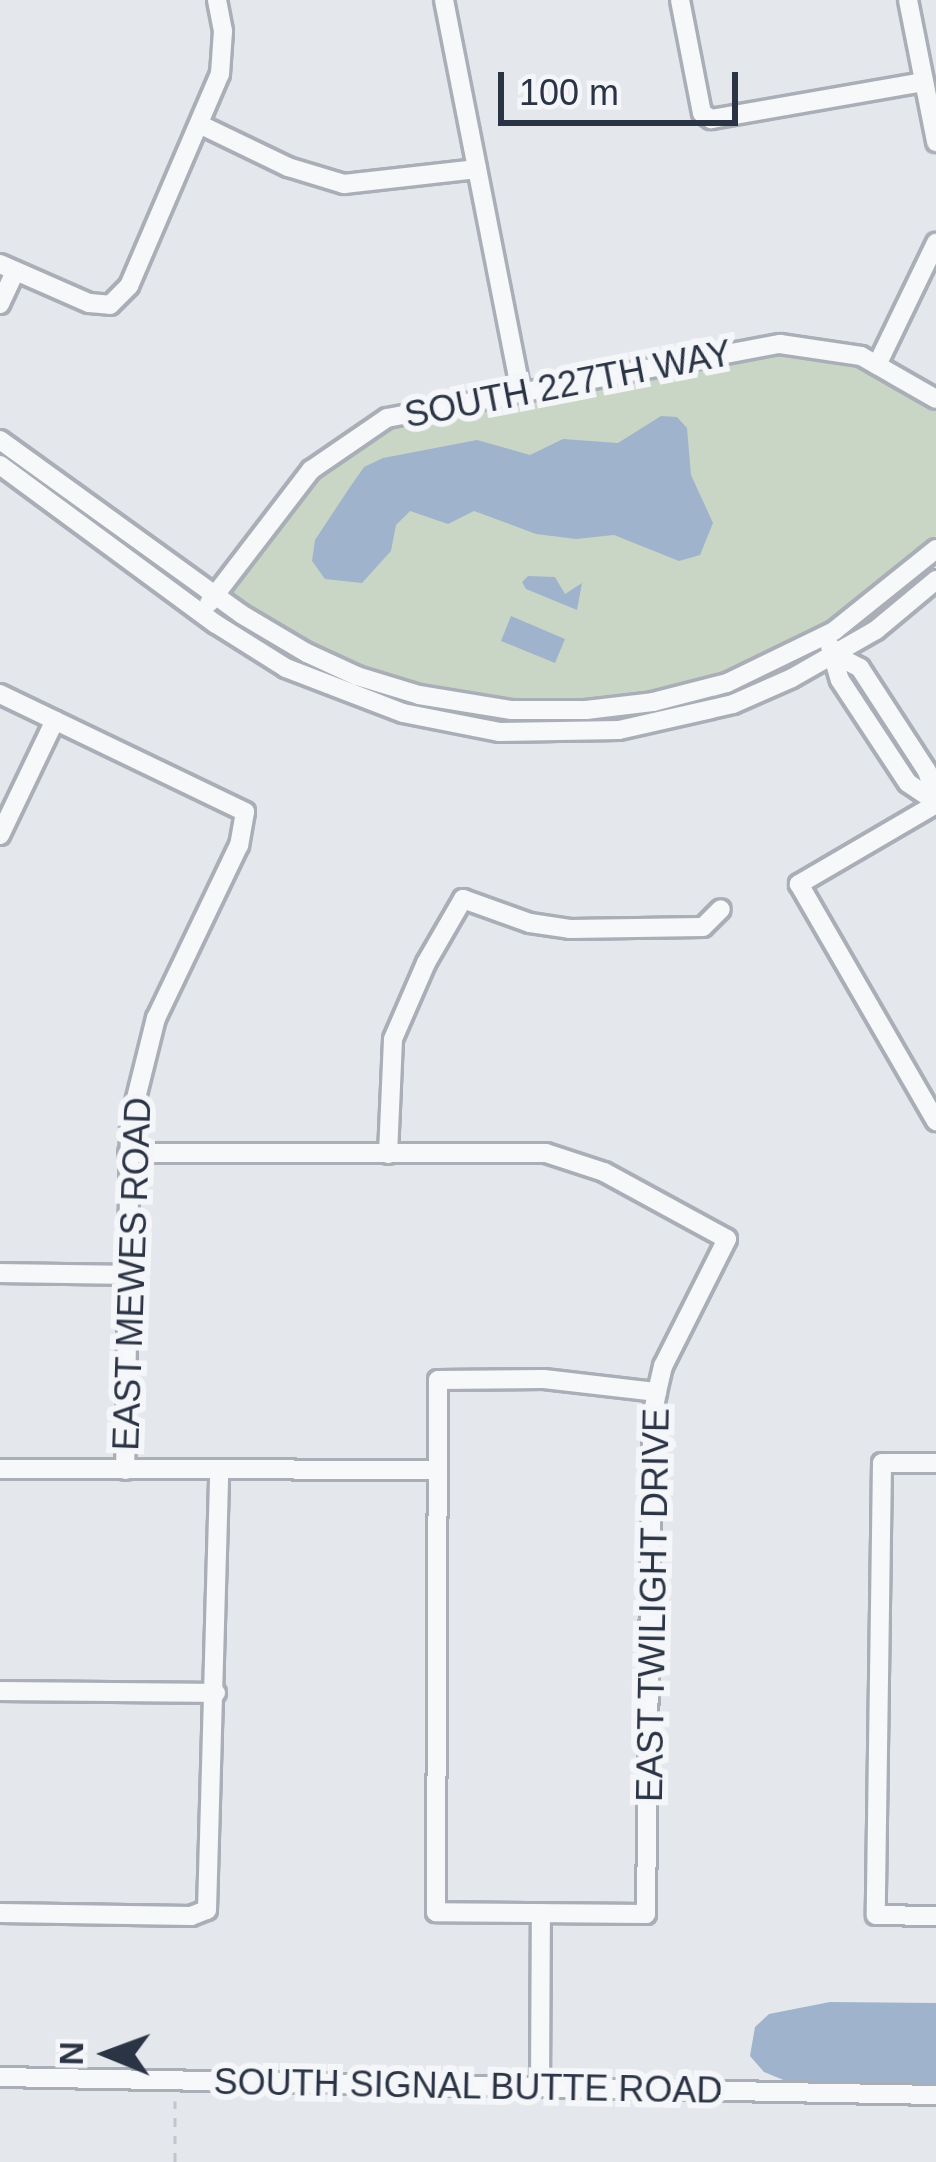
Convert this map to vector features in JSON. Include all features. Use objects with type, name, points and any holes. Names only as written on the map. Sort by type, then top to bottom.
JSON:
[{"type":"street","points":[[0,304],[8,268],[89,303],[110,305],[129,286],[220,74],[223,31],[217,0]]},
{"type":"street","points":[[444,0],[521,392]]},
{"type":"street","points":[[680,0],[702,113],[727,120],[924,82]]},
{"type":"street","points":[[908,0],[936,142]]},
{"type":"street","points":[[201,125],[288,167],[344,184],[477,169]]},
{"type":"street","points":[[877,365],[936,243]]},
{"type":"street","name":"SOUTH 227TH WAY","points":[[202,613],[311,470],[364,428],[387,418],[780,344],[827,347],[877,365],[936,399]]},
{"type":"street","points":[[0,440],[216,595],[308,653],[357,676],[440,700],[512,710],[586,710],[693,693],[764,668],[824,637],[895,587],[936,549]]},
{"type":"street","points":[[0,465],[202,613],[286,668],[356,698],[436,722],[500,732],[578,734],[692,717],[792,678],[835,655],[889,620],[936,580]]},
{"type":"street","points":[[824,637],[835,655],[840,680],[908,784],[936,802]]},
{"type":"street","points":[[835,655],[860,668],[927,772],[936,802]]},
{"type":"street","points":[[0,694],[55,720],[0,835]]},
{"type":"street","name":"EAST MEWES ROAD","points":[[55,720],[245,812],[239,844],[157,1018],[142,1063],[128,1153],[125,1471]]},
{"type":"street","points":[[876,736],[897,722]]},
{"type":"street","points":[[936,802],[799,884],[936,1121]]},
{"type":"street","points":[[128,1153],[388,1154],[393,1040],[426,963],[464,899],[530,922],[570,929],[704,927],[721,909]]},
{"type":"street","name":"EAST TWILIGHT DRIVE","points":[[388,1154],[546,1153],[604,1172],[727,1239],[663,1366],[652,1418],[646,1914],[542,1913]]},
{"type":"street","points":[[0,1273],[126,1276]]},
{"type":"street","points":[[540,2087],[542,1913],[436,1912],[438,1381],[544,1379],[657,1392]]},
{"type":"street","points":[[936,1463],[882,1463],[876,1915],[936,1916]]},
{"type":"street","points":[[0,1469],[438,1470]]},
{"type":"street","points":[[0,1913],[191,1916],[207,1910],[219,1471]]},
{"type":"street","points":[[0,1691],[216,1693]]},
{"type":"street","name":"SOUTH SIGNAL BUTTE ROAD","points":[[0,2077],[936,2095]]},
{"type":"path","points":[[175,2081],[175,2162]]},
{"type":"green space","points":[[786,350],[870,371],[936,409],[936,536],[841,614],[761,660],[665,690],[545,702],[446,690],[345,662],[226,594],[320,470],[386,426]]},
{"type":"water","points":[[661,416],[677,417],[687,428],[691,475],[713,523],[700,555],[679,561],[614,535],[576,539],[536,534],[474,511],[448,524],[410,511],[396,525],[391,551],[362,583],[325,579],[312,561],[315,540],[348,490],[364,467],[383,458],[477,440],[530,455],[563,439],[618,443]]},
{"type":"water","points":[[528,576],[555,577],[565,594],[582,583],[577,610],[526,589],[522,582]]},
{"type":"water","points":[[511,616],[565,639],[555,663],[501,641]]},
{"type":"water","points":[[830,2002],[936,2003],[936,2089],[803,2088],[764,2072],[750,2056],[755,2027],[769,2014]]}]
